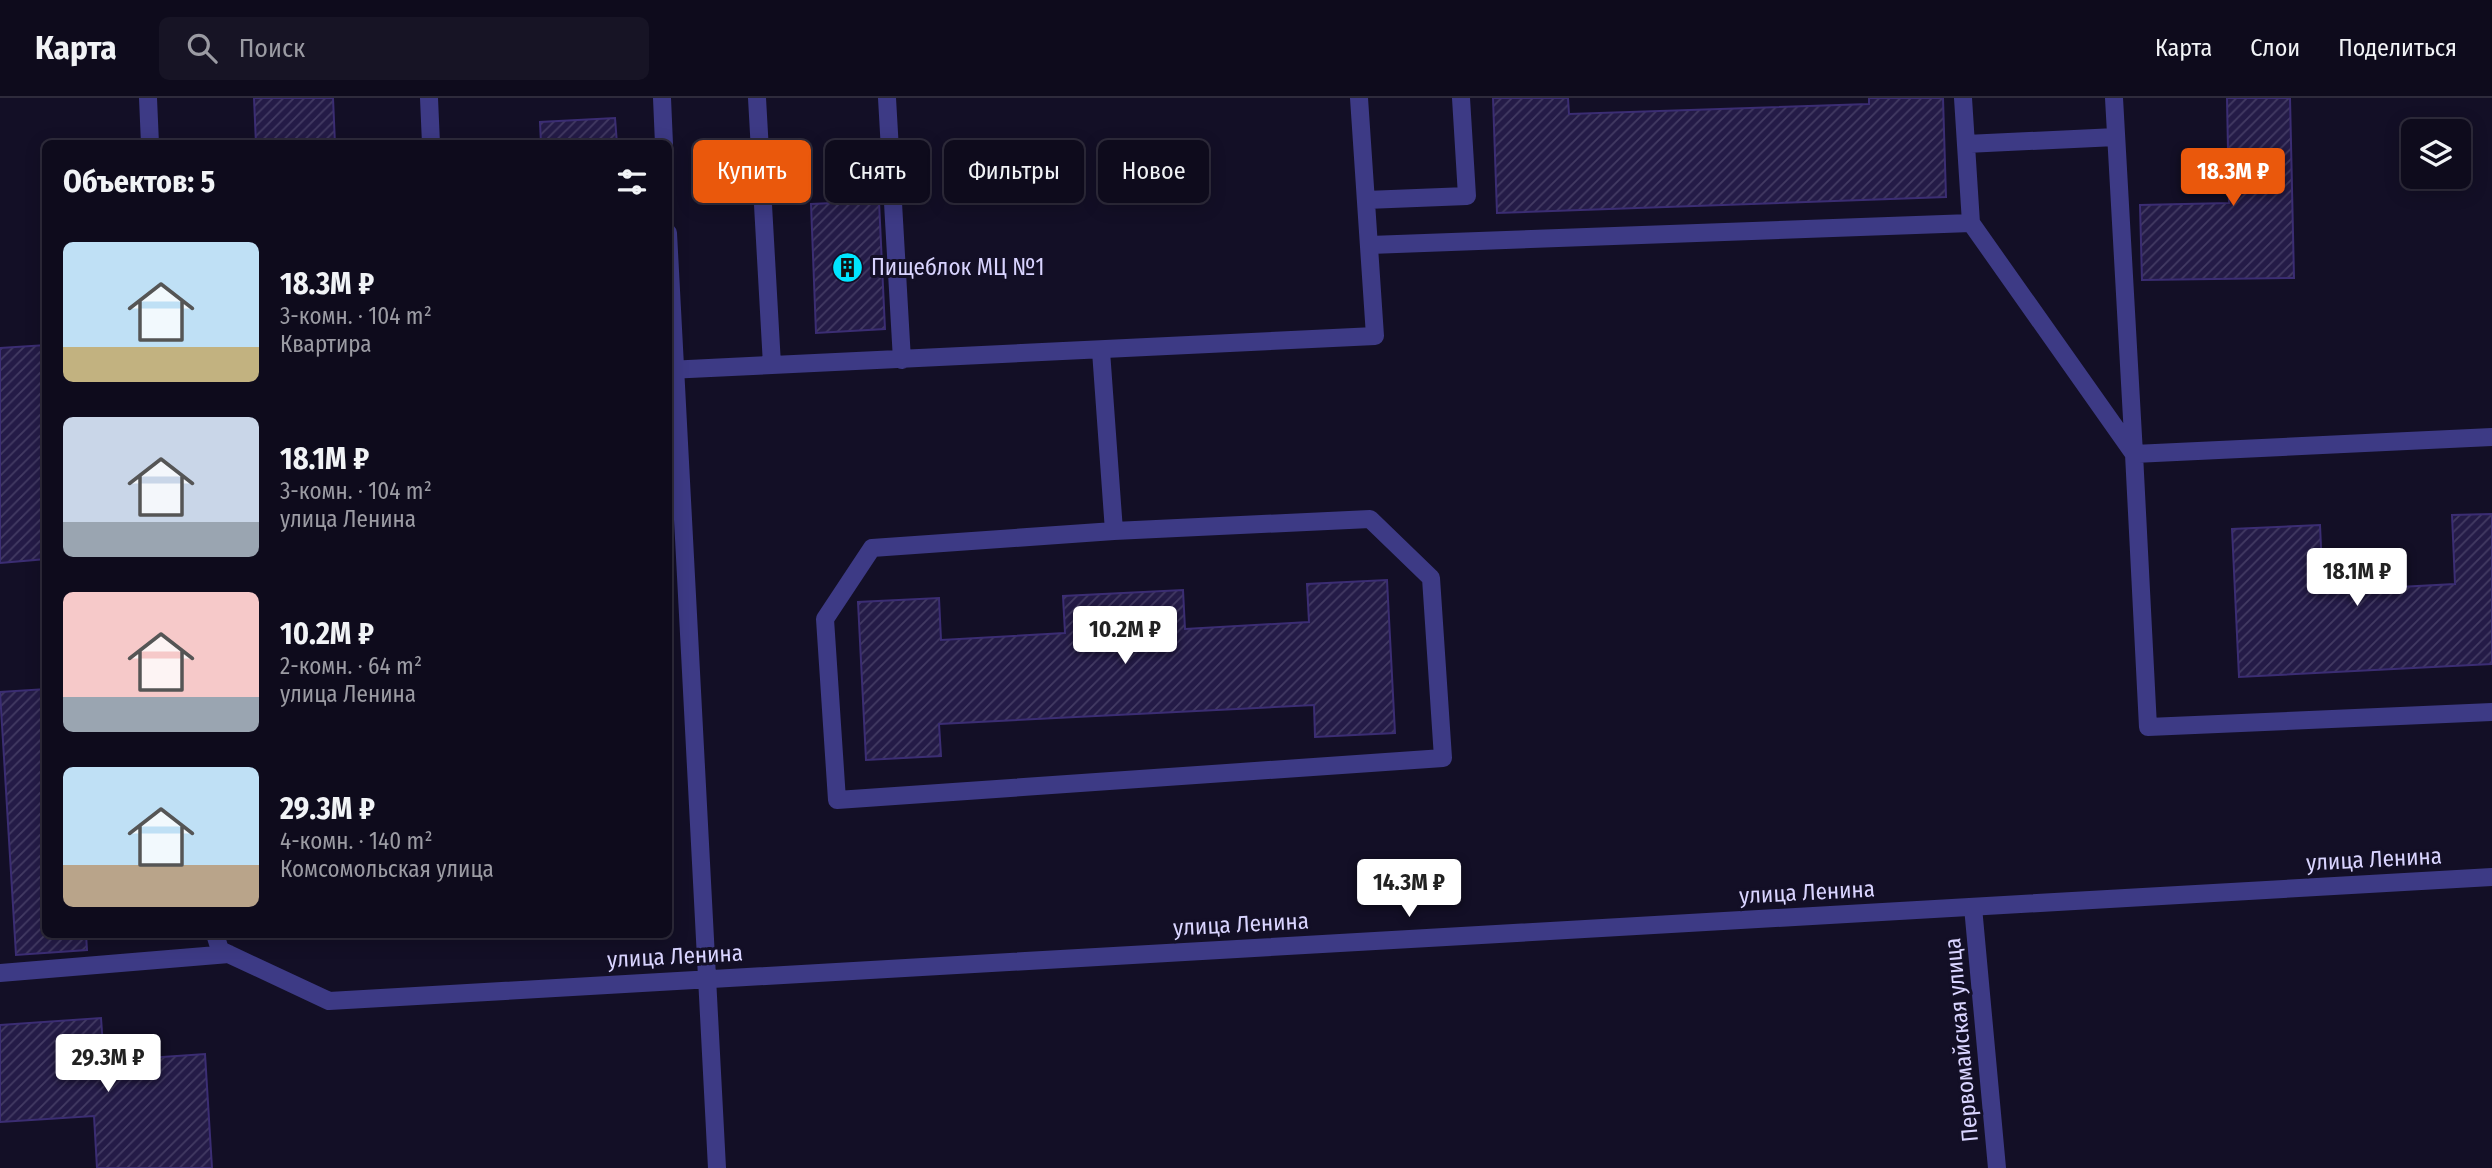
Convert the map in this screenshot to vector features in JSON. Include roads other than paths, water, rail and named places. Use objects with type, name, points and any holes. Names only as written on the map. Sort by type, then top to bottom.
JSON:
[{"type":"street","points":[[148,98],[150,140]]},
{"type":"street","points":[[429,98],[431,140]]},
{"type":"street","points":[[662,98],[664,140]]},
{"type":"street","points":[[757,98],[772,365]]},
{"type":"street","points":[[887,98],[902,360]]},
{"type":"street","points":[[716,1168],[672,370],[1376,336],[1359,98]]},
{"type":"street","points":[[1366,200],[1467,196],[1461,98]]},
{"type":"street","points":[[1963,98],[1971,223],[2134,454]]},
{"type":"street","points":[[2114,98],[2148,727],[2492,712]]},
{"type":"street","points":[[1966,144],[2116,137]]},
{"type":"street","points":[[1370,245],[1971,223]]},
{"type":"street","points":[[1101,351],[1114,531]]},
{"type":"street","points":[[2134,454],[2492,437]]},
{"type":"street","points":[[1370,519],[1431,578],[1443,758],[837,800],[825,619],[872,548],[1114,531],[1370,519]]},
{"type":"street","name":"улица Ленина","points":[[229,954],[329,1001],[2492,877]]},
{"type":"street","name":"Первомайская улица","points":[[1973,907],[1997,1168]]},
{"type":"street","points":[[216,938],[220,950],[229,954]]},
{"type":"street","points":[[0,973],[229,954]]},
{"type":"place","name":"Пищеблок МЦ №1","points":[[848,267]]}]
